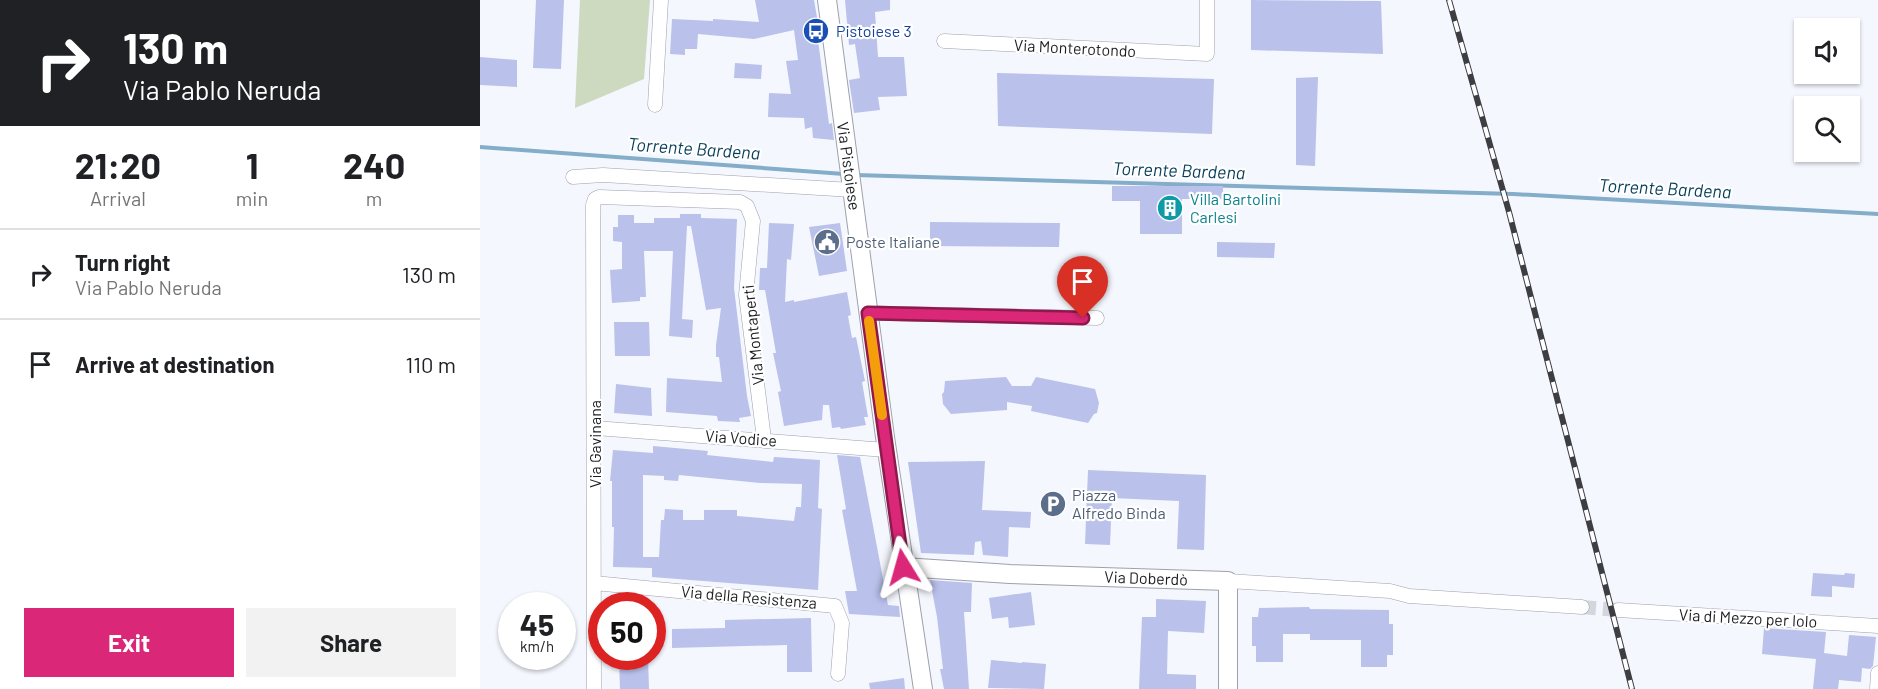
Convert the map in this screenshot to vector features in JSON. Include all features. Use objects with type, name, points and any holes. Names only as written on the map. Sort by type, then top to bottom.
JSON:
[{"type":"main road","name":"Via Pistoiese","points":[[826,0],[886,450],[923,689]]},
{"type":"main road","name":"Via Doberdò","points":[[903,567],[1010,574],[1228,580]]},
{"type":"main road","points":[[1228,580],[1228,689]]},
{"type":"street","points":[[655,105],[661,0]]},
{"type":"street","name":"Via Monterotondo","points":[[944,41],[1207,54],[1208,0]]},
{"type":"street","points":[[573,177],[603,175],[851,186]]},
{"type":"street","name":"Via Montaperti","points":[[596,199],[599,197],[740,202],[747,206],[753,221],[746,295],[764,439]]},
{"type":"street","name":"Via Gavinana","points":[[594,689],[593,205],[596,199]]},
{"type":"street","points":[[868,313],[1097,318]]},
{"type":"street","name":"Via Vodice","points":[[595,428],[886,450]]},
{"type":"street","name":"Via Doberdò","points":[[1228,580],[1390,591],[1409,596],[1582,608]]},
{"type":"street","name":"Via della Resistenza","points":[[594,583],[835,606],[842,623],[838,674]]},
{"type":"street","name":"Via di Mezzo per Iolo","points":[[1618,610],[1878,626]]},
{"type":"street","points":[[1876,689],[1878,673]]},
{"type":"green space","points":[[580,0],[650,0],[644,79],[575,108]]},
{"type":"building","points":[[536,0],[564,0],[561,69],[533,68]]},
{"type":"building","points":[[755,0],[814,0],[821,40],[818,40],[829,124],[832,123],[834,140],[813,138],[812,127],[805,129],[804,118],[768,117],[769,93],[791,94],[786,61],[798,60],[794,30],[754,39],[698,34],[697,49],[685,49],[685,55],[670,54],[672,19],[759,22]]},
{"type":"building","points":[[845,0],[890,0],[890,10],[875,12],[878,57],[904,57],[907,96],[878,97],[880,110],[854,113],[849,80],[860,78],[855,44],[849,45]]},
{"type":"building","points":[[1251,0],[1381,1],[1383,54],[1251,50]]},
{"type":"building","points":[[480,57],[517,60],[517,87],[480,85]]},
{"type":"building","points":[[735,63],[762,65],[761,79],[734,78]]},
{"type":"building","points":[[997,73],[1214,79],[1212,134],[998,126]]},
{"type":"building","points":[[1318,77],[1315,166],[1296,165],[1296,78]]},
{"type":"building","name":"Villa Bartolini Carlesi","points":[[1112,186],[1223,186],[1223,199],[1182,199],[1182,234],[1140,234],[1140,201],[1112,201]]},
{"type":"building","points":[[680,214],[701,214],[701,218],[737,219],[734,288],[751,416],[739,418],[740,422],[718,421],[717,416],[666,412],[667,378],[722,382],[719,357],[716,357],[721,308],[706,310],[691,226],[687,226],[682,319],[693,320],[692,338],[669,336],[673,251],[644,251],[646,297],[640,297],[640,301],[612,303],[610,270],[622,269],[622,242],[613,241],[613,227],[618,227],[618,215],[634,215],[634,223],[654,223],[654,218],[680,218]]},
{"type":"building","points":[[930,222],[1060,223],[1059,247],[930,246]]},
{"type":"building","points":[[769,223],[794,224],[791,260],[787,259],[785,302],[847,292],[852,338],[856,337],[865,381],[862,382],[868,417],[864,417],[866,425],[832,428],[829,405],[823,405],[822,420],[784,426],[778,392],[781,391],[773,353],[776,353],[765,290],[759,290],[760,268],[767,268]]},
{"type":"building","name":"Poste Italiane","points":[[840,223],[847,271],[819,276],[809,227]]},
{"type":"building","points":[[1217,242],[1275,243],[1274,258],[1217,257]]},
{"type":"building","points":[[614,322],[649,322],[650,356],[615,356]]},
{"type":"building","points":[[1006,377],[1012,386],[1031,386],[1036,377],[1095,389],[1099,403],[1097,413],[1088,423],[1031,411],[1032,406],[1007,402],[1007,410],[951,414],[943,404],[942,394],[945,381]]},
{"type":"building","points":[[616,384],[651,388],[652,416],[614,413]]},
{"type":"building","points":[[653,446],[708,451],[707,455],[773,462],[774,457],[820,460],[818,508],[822,509],[818,590],[652,577],[652,568],[613,567],[614,527],[612,527],[612,481],[610,481],[613,450],[653,453]],"holes":[[[643,475],[664,476],[664,480],[678,481],[679,475],[760,483],[802,484],[801,507],[796,507],[794,521],[737,516],[737,510],[704,510],[704,520],[683,520],[683,510],[665,509],[664,520],[661,520],[659,557],[643,557]]]},
{"type":"building","points":[[837,455],[860,457],[888,605],[899,606],[900,617],[849,614],[845,591],[857,591],[842,510],[846,509]]},
{"type":"building","points":[[985,461],[982,510],[1031,512],[1030,528],[1009,527],[1008,557],[983,555],[981,541],[975,542],[974,555],[921,553],[908,462]]},
{"type":"building","points":[[1088,470],[1206,475],[1204,550],[1177,549],[1179,501],[1112,498],[1110,545],[1085,544]]},
{"type":"building","points":[[1813,573],[1855,574],[1854,588],[1832,586],[1832,597],[1811,596]]},
{"type":"building","points":[[930,580],[972,583],[971,612],[964,612],[969,689],[944,689],[940,669],[943,669],[937,617]]},
{"type":"building","points":[[1031,592],[1035,625],[1009,628],[1008,617],[992,619],[989,598]]},
{"type":"building","points":[[1156,599],[1206,601],[1204,633],[1168,631],[1167,674],[1196,675],[1196,689],[1139,689],[1142,617],[1156,617]]},
{"type":"building","points":[[1309,607],[1310,609],[1389,610],[1389,624],[1393,624],[1393,655],[1387,655],[1387,667],[1361,667],[1361,640],[1310,640],[1310,634],[1283,634],[1283,662],[1256,662],[1256,646],[1252,646],[1252,617],[1258,617],[1259,608]]},
{"type":"building","points":[[811,618],[812,672],[787,672],[787,645],[672,648],[672,629],[725,628],[725,620]]},
{"type":"building","points":[[1764,628],[1826,632],[1824,653],[1847,656],[1849,635],[1876,637],[1873,666],[1870,669],[1862,668],[1861,682],[1839,680],[1838,689],[1813,689],[1816,659],[1762,654]]},
{"type":"building","points":[[991,660],[1046,664],[1044,689],[988,688]]},
{"type":"building","points":[[619,670],[648,670],[649,689],[620,689]]},
{"type":"building","points":[[904,678],[905,689],[870,689],[869,683]]},
{"type":"waterway","name":"Torrente Bardena","points":[[480,147],[844,174]]},
{"type":"waterway","name":"Torrente Bardena","points":[[855,175],[1513,194],[1878,214]]},
{"type":"tunnel","points":[[1582,607],[1618,610]]},
{"type":"railway","points":[[1449,0],[1509,212],[1632,689]]},
{"type":"slow traffic","points":[[869,321],[882,415]]},
{"type":"place","name":"Pistoiese 3","points":[[816,31]]},
{"type":"place","name":"Villa Bartolini Carlesi","points":[[1170,208]]},
{"type":"place","name":"Poste Italiane","points":[[827,242]]},
{"type":"place","name":"Piazza Alfredo Binda","points":[[1053,504]]},
{"type":"route","points":[[903,567],[868,313],[1083,318]]}]
